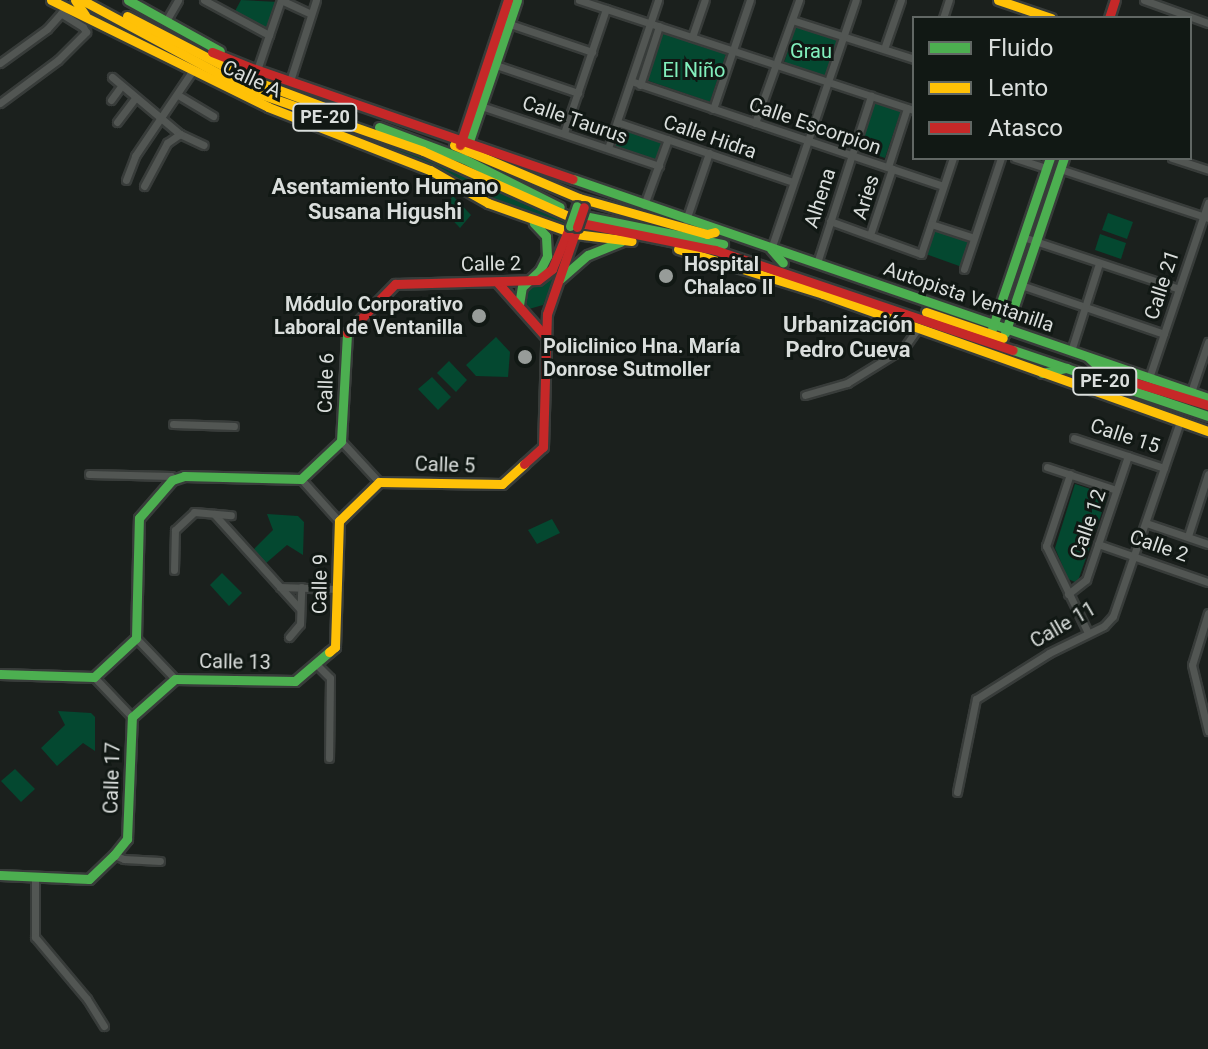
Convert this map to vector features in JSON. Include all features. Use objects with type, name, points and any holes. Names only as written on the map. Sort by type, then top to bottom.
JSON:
[{"type":"main road","name":"Calle A","points":[[51,0],[64,10],[85,15],[268,107],[430,170],[488,203],[531,220],[577,216]]},
{"type":"main road","points":[[75,0],[85,15]]},
{"type":"main road","name":"PE-20","points":[[82,0],[249,90],[423,151],[577,216]]},
{"type":"main road","name":"PE-20","points":[[98,0],[247,78],[418,140],[577,216]]},
{"type":"main road","points":[[128,0],[257,70]]},
{"type":"main road","points":[[505,22],[508,0]]},
{"type":"main road","points":[[463,146],[505,22],[517,0]]},
{"type":"main road","points":[[998,0],[1045,16]]},
{"type":"main road","points":[[132,18],[257,70],[410,123],[463,146]]},
{"type":"main road","points":[[463,146],[481,106],[490,64]]},
{"type":"main road","name":"Autopista Ventanilla","points":[[463,146],[525,178],[577,216],[628,241],[730,262],[1208,431]]},
{"type":"main road","name":"Autopista Ventanilla","points":[[463,146],[817,263],[1004,338],[1071,351],[1208,398]]},
{"type":"main road","points":[[1004,338],[1063,160]]},
{"type":"main road","points":[[991,333],[1048,163]]},
{"type":"main road","points":[[546,337],[553,289],[577,216]]},
{"type":"main road","name":"Autopista Ventanilla","points":[[577,216],[707,234],[718,231]]},
{"type":"main road","name":"Autopista Ventanilla","points":[[577,216],[700,237],[1004,338]]},
{"type":"main road","name":"Autopista Ventanilla","points":[[577,216],[611,232],[715,250],[991,333]]},
{"type":"main road","name":"Calle 2","points":[[349,326],[399,282],[527,282],[552,269],[577,216]]},
{"type":"main road","points":[[519,305],[519,294],[544,264],[547,246],[544,234],[531,220]]},
{"type":"main road","points":[[553,289],[588,255],[628,241]]},
{"type":"main road","points":[[771,249],[783,263]]},
{"type":"main road","points":[[498,283],[546,337]]},
{"type":"main road","points":[[528,314],[539,313],[550,301]]},
{"type":"main road","name":"Calle 6","points":[[341,441],[349,326]]},
{"type":"main road","name":"Calle 5","points":[[379,482],[479,485],[508,481],[544,445],[546,337]]},
{"type":"main road","name":"PE-20","points":[[1004,338],[1067,368],[1208,416]]},
{"type":"main road","name":"PE-20","points":[[1004,338],[1208,405]]},
{"type":"main road","points":[[1088,357],[1105,373]]},
{"type":"main road","points":[[1042,373],[1067,368]]},
{"type":"main road","points":[[0,674],[94,677],[136,638],[139,518],[172,478],[301,479],[341,441]]},
{"type":"main road","points":[[339,521],[379,482]]},
{"type":"main road","name":"Calle 9","points":[[315,663],[335,647],[339,521]]},
{"type":"main road","name":"Calle 13","points":[[175,679],[295,681],[315,663]]},
{"type":"main road","points":[[132,717],[175,679]]},
{"type":"main road","name":"Calle 17","points":[[114,855],[127,840],[132,717]]},
{"type":"main road","points":[[0,875],[89,879],[114,855]]},
{"type":"street","points":[[166,21],[178,0]]},
{"type":"street","points":[[204,0],[269,35]]},
{"type":"street","points":[[257,70],[281,0],[311,14]]},
{"type":"street","points":[[290,81],[316,0]]},
{"type":"street","points":[[579,0],[910,109]]},
{"type":"street","points":[[608,148],[658,0]]},
{"type":"street","points":[[692,37],[705,0]]},
{"type":"street","points":[[713,109],[750,0]]},
{"type":"street","points":[[755,123],[799,0]]},
{"type":"street","points":[[771,249],[856,0]]},
{"type":"street","points":[[884,49],[901,0]]},
{"type":"street","points":[[1144,0],[1189,16]]},
{"type":"street","points":[[1161,16],[1164,7]]},
{"type":"street","points":[[564,133],[606,9]]},
{"type":"street","points":[[0,63],[47,29],[64,10],[86,32],[58,60],[0,103]]},
{"type":"street","points":[[792,20],[912,58]]},
{"type":"street","points":[[505,22],[592,52]]},
{"type":"street","points":[[640,85],[659,26]]},
{"type":"street","points":[[490,64],[578,93]]},
{"type":"street","points":[[126,180],[135,156],[193,70]]},
{"type":"street","points":[[112,77],[180,134],[204,145]]},
{"type":"street","name":"Calle Escorpion","points":[[631,81],[943,186]]},
{"type":"street","points":[[111,100],[121,86]]},
{"type":"street","points":[[178,95],[213,116]]},
{"type":"street","name":"Alhena","points":[[817,263],[871,96]]},
{"type":"street","points":[[117,122],[135,98]]},
{"type":"street","name":"Calle Taurus","points":[[481,106],[659,166]]},
{"type":"street","name":"Aries","points":[[870,235],[910,109]]},
{"type":"street","name":"Calle Hidra","points":[[617,122],[793,182]]},
{"type":"street","points":[[144,186],[167,143],[180,134]]},
{"type":"street","points":[[644,206],[668,139]]},
{"type":"street","points":[[686,220],[709,153]]},
{"type":"street","points":[[830,221],[921,254],[952,160]]},
{"type":"street","points":[[964,269],[1000,160]]},
{"type":"street","points":[[1028,160],[1048,163]]},
{"type":"street","points":[[1178,160],[1208,170]]},
{"type":"street","points":[[1060,169],[1206,218]]},
{"type":"street","name":"Calle 21","points":[[1149,378],[1206,218],[1208,203]]},
{"type":"street","points":[[931,224],[974,238]]},
{"type":"street","points":[[1023,237],[1179,289]]},
{"type":"street","points":[[1071,351],[1099,263]]},
{"type":"street","points":[[1021,285],[1164,334]]},
{"type":"street","points":[[805,395],[847,383],[904,348],[918,328]]},
{"type":"street","points":[[1191,392],[1208,342]]},
{"type":"street","name":"Calle 11","points":[[957,792],[976,699],[1113,616],[1180,421]]},
{"type":"street","points":[[173,424],[234,426]]},
{"type":"street","name":"Calle 15","points":[[1074,438],[1164,468]]},
{"type":"street","points":[[341,441],[379,482]]},
{"type":"street","name":"Calle 12","points":[[1068,594],[1086,580],[1128,456]]},
{"type":"street","points":[[1047,467],[1116,490]]},
{"type":"street","points":[[89,474],[172,478]]},
{"type":"street","points":[[1070,474],[1046,546],[1088,633]]},
{"type":"street","points":[[301,479],[339,521]]},
{"type":"street","points":[[1188,536],[1207,479]]},
{"type":"street","points":[[174,570],[175,530],[194,512],[231,515]]},
{"type":"street","points":[[214,514],[300,609]]},
{"type":"street","points":[[1146,523],[1208,544]]},
{"type":"street","name":"Calle 2","points":[[1098,544],[1208,582]]},
{"type":"street","points":[[280,587],[338,589]]},
{"type":"street","points":[[289,637],[300,624],[301,587]]},
{"type":"street","points":[[1208,613],[1192,671],[1208,731]]},
{"type":"street","points":[[136,638],[175,679]]},
{"type":"street","points":[[1198,641],[1208,645]]},
{"type":"street","points":[[315,663],[330,679],[329,758]]},
{"type":"street","points":[[94,677],[132,717]]},
{"type":"street","points":[[114,855],[124,859],[160,861]]},
{"type":"street","points":[[35,876],[35,937],[87,999],[104,1026]]},
{"type":"green space","points":[[241,0],[279,2],[269,32],[234,13]]},
{"type":"green space","points":[[84,6],[376,139],[468,177],[564,222],[564,227],[506,207],[398,152],[291,114],[93,15]]},
{"type":"green space","name":"Grau","points":[[796,25],[838,39],[825,77],[784,63]]},
{"type":"green space","name":"El Niño","points":[[662,33],[726,54],[710,102],[646,80]]},
{"type":"green space","points":[[874,102],[901,111],[885,158],[859,149]]},
{"type":"green space","points":[[619,123],[667,139],[657,166],[608,148]]},
{"type":"green space","points":[[453,196],[471,215],[460,228],[442,209]]},
{"type":"green space","points":[[1108,213],[1133,222],[1127,239],[1102,230]]},
{"type":"green space","points":[[933,224],[973,237],[962,267],[923,253]]},
{"type":"green space","points":[[1100,234],[1126,243],[1121,259],[1095,250]]},
{"type":"green space","points":[[558,270],[543,305],[529,309],[524,298],[529,288],[544,284]]},
{"type":"green space","points":[[496,337],[510,352],[508,377],[476,376],[466,365]]},
{"type":"green space","points":[[449,361],[467,380],[456,392],[437,373]]},
{"type":"green space","points":[[432,377],[451,397],[438,410],[418,389]]},
{"type":"green space","points":[[1075,484],[1108,495],[1075,582],[1068,579],[1055,548]]},
{"type":"green space","points":[[267,514],[298,516],[304,522],[303,555],[287,545],[265,564],[253,550],[273,530]]},
{"type":"green space","points":[[552,519],[560,533],[537,544],[528,530]]},
{"type":"green space","points":[[222,573],[242,593],[229,606],[210,585]]},
{"type":"green space","points":[[58,711],[91,713],[95,717],[95,751],[83,743],[57,766],[41,748],[65,725]]},
{"type":"green space","points":[[15,769],[35,789],[21,802],[1,781]]},
{"type":"traffic: fast","points":[[128,0],[220,51]]},
{"type":"traffic: fast","points":[[467,147],[517,0]]},
{"type":"traffic: fast","points":[[379,127],[464,159],[560,207]]},
{"type":"traffic: fast","points":[[992,329],[1049,160]]},
{"type":"traffic: fast","points":[[1005,333],[1063,160]]},
{"type":"traffic: fast","points":[[573,179],[1208,398]]},
{"type":"traffic: fast","points":[[570,226],[577,206]]},
{"type":"traffic: fast","points":[[584,216],[723,244]]},
{"type":"traffic: fast","points":[[519,305],[522,287],[540,270],[547,256],[546,236],[534,223]]},
{"type":"traffic: fast","points":[[560,279],[588,255],[621,242]]},
{"type":"traffic: fast","points":[[771,249],[783,263]]},
{"type":"traffic: fast","points":[[0,674],[94,677],[136,638],[139,518],[172,480],[184,476],[301,479],[341,441],[347,333]]},
{"type":"traffic: fast","points":[[1013,350],[1208,416]]},
{"type":"traffic: fast","points":[[1088,357],[1105,373]]},
{"type":"traffic: fast","points":[[1042,373],[1066,368]]},
{"type":"traffic: fast","points":[[0,875],[89,879],[114,855],[127,839],[132,717],[175,679],[295,681],[329,652]]},
{"type":"traffic: slow","points":[[51,0],[268,107],[430,170],[488,203],[575,234],[632,241]]},
{"type":"traffic: slow","points":[[75,0],[85,15]]},
{"type":"traffic: slow","points":[[82,0],[249,90],[423,151],[586,224]]},
{"type":"traffic: slow","points":[[998,0],[1045,16]]},
{"type":"traffic: slow","points":[[127,16],[247,78],[351,117]]},
{"type":"traffic: slow","points":[[454,145],[579,198],[707,234],[715,232]]},
{"type":"traffic: slow","points":[[678,249],[823,294],[1208,431]]},
{"type":"traffic: slow","points":[[926,312],[1003,338]]},
{"type":"traffic: slow","points":[[329,652],[335,647],[339,521],[379,482],[502,484],[524,464]]},
{"type":"traffic: jam","points":[[460,145],[508,0]]},
{"type":"traffic: jam","points":[[1110,16],[1115,0]]},
{"type":"traffic: jam","points":[[212,52],[257,70]]},
{"type":"traffic: jam","points":[[255,69],[573,179]]},
{"type":"traffic: jam","points":[[577,227],[584,207]]},
{"type":"traffic: jam","points":[[586,224],[715,250],[1013,350]]},
{"type":"traffic: jam","points":[[347,333],[395,284],[538,280],[552,269],[570,226]]},
{"type":"traffic: jam","points":[[524,464],[543,447],[547,314],[576,230]]},
{"type":"traffic: jam","points":[[498,283],[546,337]]},
{"type":"traffic: jam","points":[[1127,380],[1208,405]]},
{"type":"place","name":"Hospital Chalaco II","points":[[666,276]]},
{"type":"place","name":"Módulo Corporativo Laboral de Ventanilla","points":[[479,316]]},
{"type":"place","name":"Policlinico Hna. María Donrose Sutmoller","points":[[525,357]]},
{"type":"district","name":"Asentamiento Humano Susana Higushi","points":[[385,198]]},
{"type":"district","name":"Urbanización Pedro Cueva","points":[[848,336]]}]
